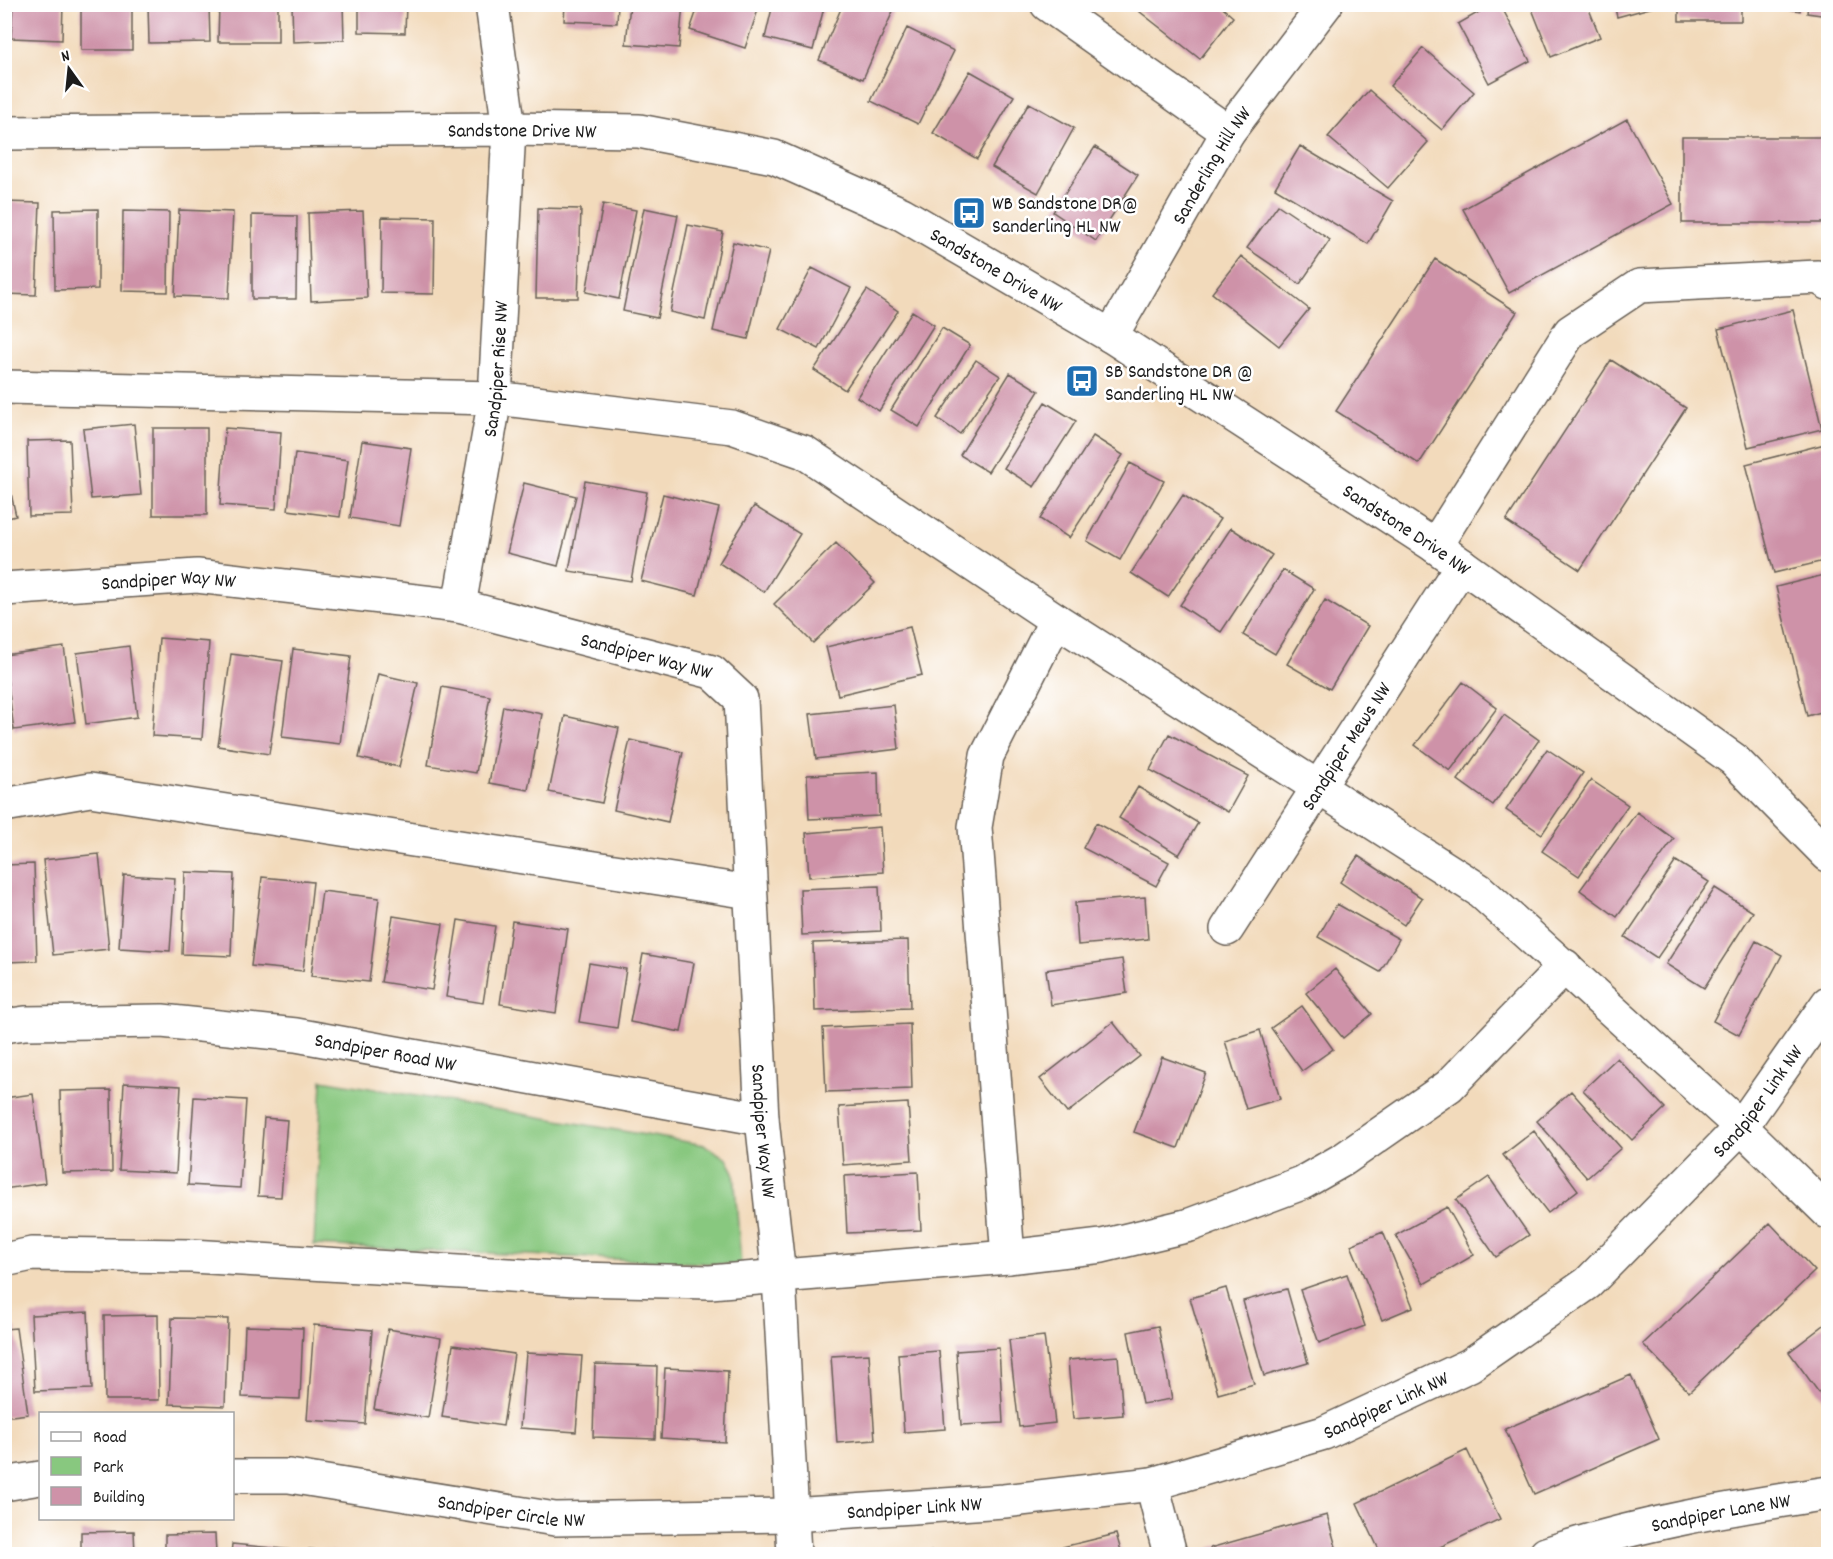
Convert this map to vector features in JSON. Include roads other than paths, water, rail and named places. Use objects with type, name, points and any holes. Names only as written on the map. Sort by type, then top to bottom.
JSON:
[{"type":"street","name":"Sandpiper Rise NW","points":[[459,606],[495,398],[509,129],[492,4]]},
{"type":"street","points":[[1047,4],[1228,132]]},
{"type":"street","name":"Sanderling Hill NW","points":[[1111,336],[1228,132],[1326,4]]},
{"type":"street","name":"Sandstone Drive NW","points":[[4,133],[509,129],[639,131],[774,157],[902,214],[1111,336],[1435,546],[1733,759],[1828,855]]},
{"type":"street","points":[[1435,546],[1570,332],[1639,286],[1818,278],[1828,283]]},
{"type":"street","points":[[4,387],[495,398],[732,427],[804,453],[1056,620],[1479,890],[1741,1127],[1828,1212]]},
{"type":"street","name":"Sandpiper Mews NW","points":[[1227,928],[1462,565]]},
{"type":"street","name":"Sandpiper Way NW","points":[[4,589],[197,576],[459,606],[712,672],[741,699],[762,1119],[779,1277]]},
{"type":"street","points":[[1008,1257],[975,827],[987,756],[1056,620]]},
{"type":"street","points":[[4,805],[90,790],[750,892]]},
{"type":"street","points":[[4,1260],[32,1254],[192,1256],[576,1279],[710,1282],[1008,1257],[1101,1246],[1190,1225],[1302,1184],[1382,1134],[1449,1086],[1565,966]]},
{"type":"street","name":"Sandpiper Link NW","points":[[791,1515],[1004,1501],[1152,1484],[1324,1433],[1470,1365],[1588,1283],[1741,1127],[1828,1003]]},
{"type":"street","name":"Sandpiper Road NW","points":[[4,1026],[25,1023],[162,1021],[296,1035],[762,1119]]},
{"type":"street","points":[[779,1277],[794,1554]]},
{"type":"street","name":"Sandpiper Circle NW","points":[[234,1476],[289,1476],[555,1519],[791,1515]]},
{"type":"street","points":[[4,1484],[39,1478]]},
{"type":"street","points":[[1152,1484],[1170,1554]]},
{"type":"street","name":"Sandpiper Lane NW","points":[[1546,1554],[1576,1544],[1698,1513],[1828,1493]]},
{"type":"place","name":"WB Sandstone DR@ Sanderling HL NW","points":[[969,213]]},
{"type":"place","name":"SB Sandstone DR @ Sanderling HL NW","points":[[1082,381]]}]
